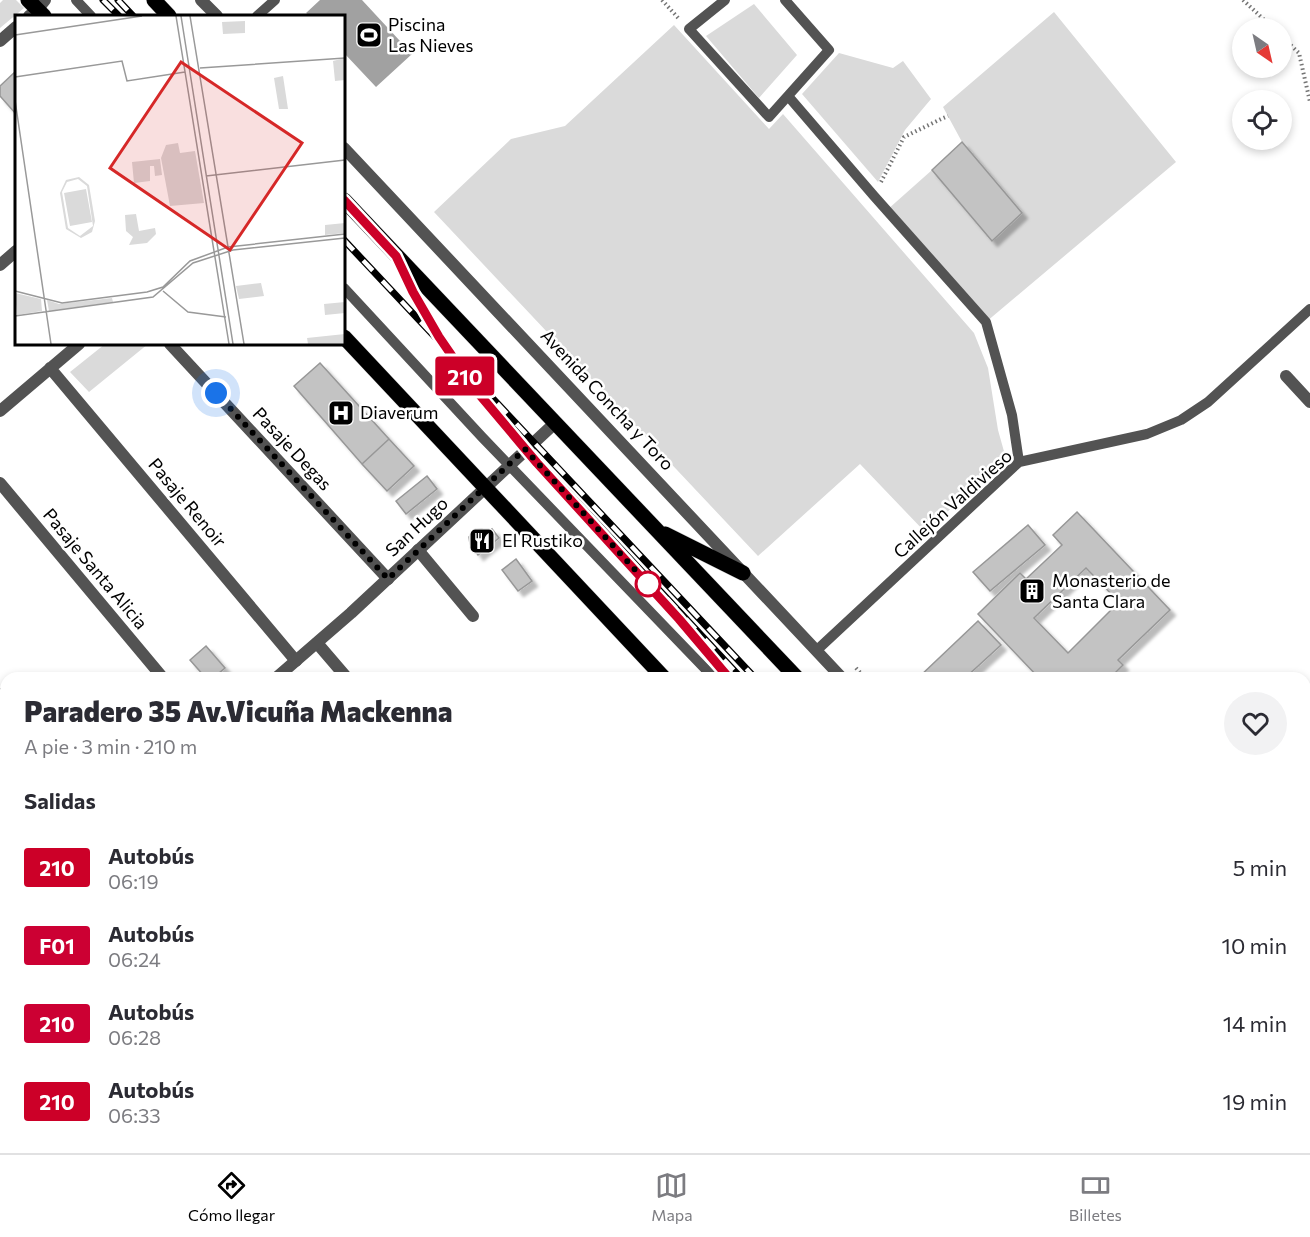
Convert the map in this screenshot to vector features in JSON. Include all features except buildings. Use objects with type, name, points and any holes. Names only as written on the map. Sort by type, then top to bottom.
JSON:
[{"type":"main road","points":[[154,0],[168,15]]},
{"type":"main road","points":[[349,206],[790,672]]},
{"type":"main road","points":[[345,338],[658,672]]},
{"type":"main road","points":[[654,529],[743,573]]},
{"type":"street","points":[[201,0],[216,15]]},
{"type":"street","points":[[0,41],[15,28]]},
{"type":"street","name":"Avenida Concha y Toro","points":[[345,149],[837,672]]},
{"type":"street","points":[[0,265],[15,252]]},
{"type":"street","points":[[0,411],[79,345]]},
{"type":"street","name":"Pasaje Degas","points":[[171,345],[388,579]]},
{"type":"street","name":"Pasaje Renoir","points":[[50,368],[296,662]]},
{"type":"street","points":[[1286,376],[1310,402]]},
{"type":"street","name":"San Hugo","points":[[284,672],[388,579],[555,423]]},
{"type":"street","name":"Pasaje Santa Alicia","points":[[0,483],[158,672]]},
{"type":"street","points":[[418,550],[472,616]]},
{"type":"street","points":[[318,643],[342,672]]},
{"type":"lane","points":[[76,0],[90,15]]},
{"type":"lane","points":[[725,0],[689,29],[769,117],[829,50],[785,0]]},
{"type":"lane","points":[[258,15],[273,1]]},
{"type":"lane","points":[[788,96],[986,322],[1012,414],[1019,462]]},
{"type":"lane","points":[[396,256],[413,292],[439,337],[487,405],[724,672]]},
{"type":"lane","points":[[345,289],[509,465],[708,672]]},
{"type":"lane","name":"Callejón Valdivieso","points":[[817,650],[1019,462],[1147,434],[1181,420],[1208,402],[1310,309]]},
{"type":"path","points":[[662,0],[689,29]]},
{"type":"path","points":[[1244,0],[1263,18]]},
{"type":"path","points":[[1292,47],[1299,54],[1310,102]]},
{"type":"path","points":[[874,196],[904,137],[948,116]]},
{"type":"shaded area","points":[[3,0],[16,0],[24,8],[0,28],[0,3]]},
{"type":"shaded area","name":"Piscina Las Nieves","points":[[320,0],[362,0],[412,54],[376,87],[345,54],[345,15],[309,15],[306,13]]},
{"type":"shaded area","points":[[754,4],[797,55],[759,98],[706,36]]},
{"type":"shaded area","points":[[1054,12],[1176,162],[986,322],[887,210],[932,170],[992,240],[1022,214],[962,142],[943,107]]},
{"type":"shaded area","points":[[674,25],[769,129],[783,114],[974,333],[988,368],[998,430],[1005,455],[926,533],[860,464],[758,556],[434,212],[511,139],[565,126]]},
{"type":"shaded area","points":[[839,53],[893,68],[903,61],[931,99],[905,130],[878,182],[802,94]]},
{"type":"shaded area","points":[[104,345],[147,345],[89,392],[70,372]]},
{"type":"railway","points":[[103,0],[118,15]]},
{"type":"railway","points":[[118,0],[132,15]]},
{"type":"railway","points":[[345,241],[749,672]]},
{"type":"railway","points":[[495,414],[735,672]]},
{"type":"bus line","name":"210","points":[[345,201],[396,256],[413,292],[439,337],[457,365],[494,413],[724,672]]},
{"type":"place","name":"Piscina Las Nieves","points":[[369,35]]},
{"type":"place","name":"Diaverum","points":[[341,413]]},
{"type":"place","name":"El Rustiko","points":[[482,541]]},
{"type":"place","name":"Monasterio de Santa Clara","points":[[1032,591]]},
{"type":"route","points":[[216,393],[388,579],[525,449],[648,584]]}]
